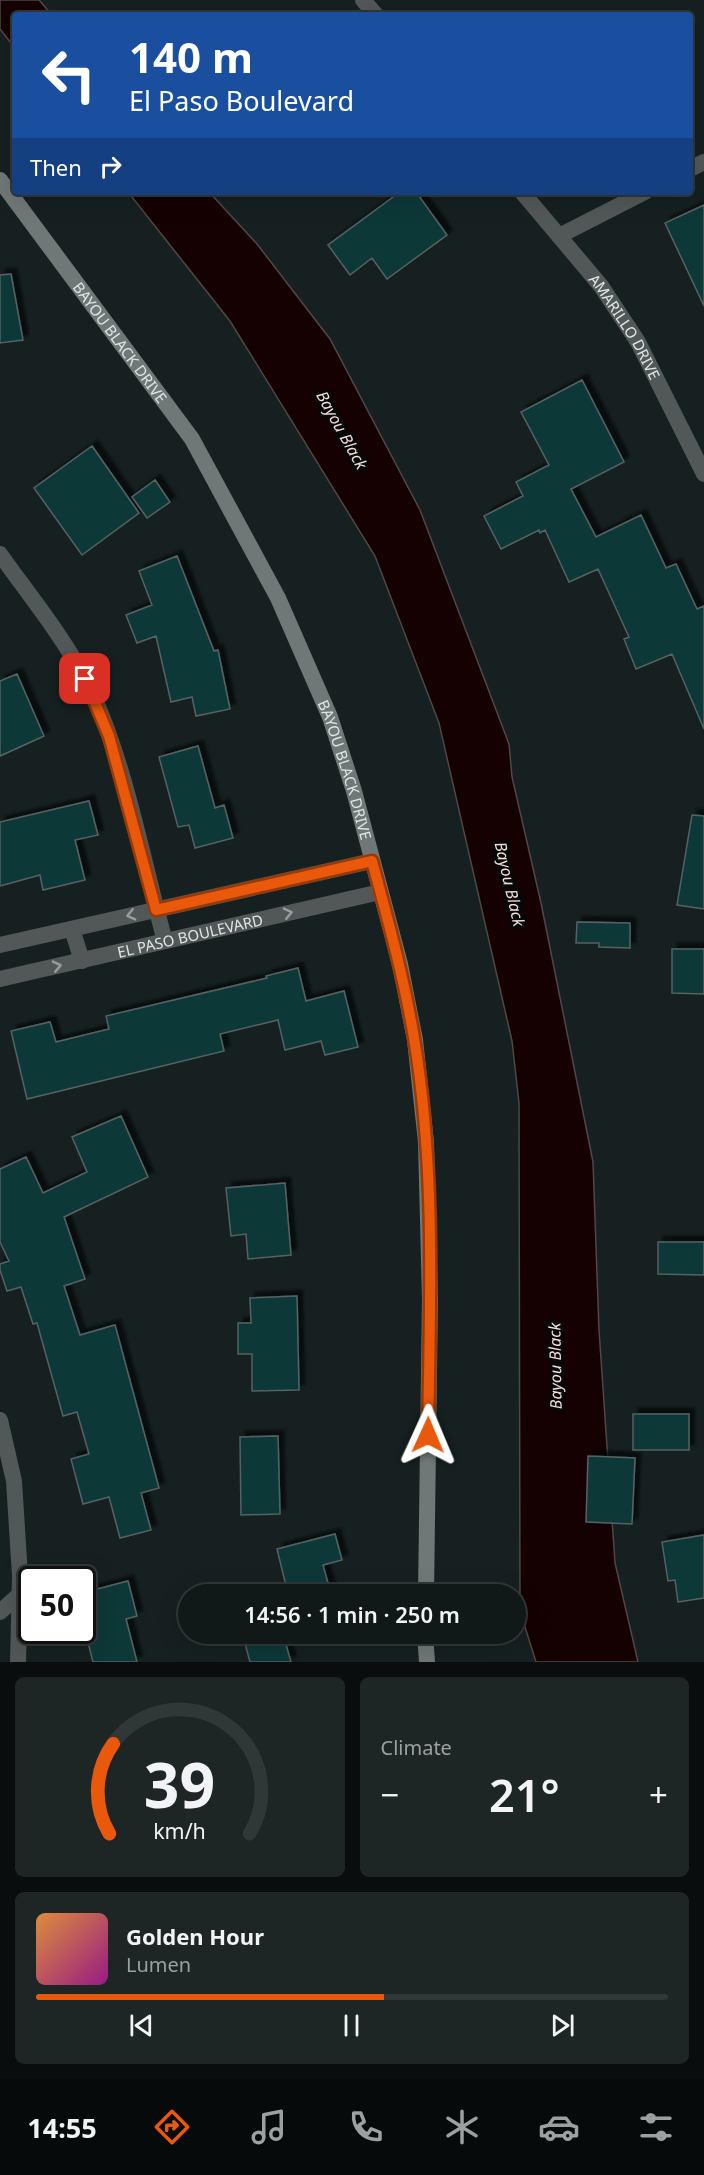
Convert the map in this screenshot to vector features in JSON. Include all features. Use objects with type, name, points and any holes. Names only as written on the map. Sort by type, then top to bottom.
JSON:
[{"type":"main road","name":"BAYOU BLACK DRIVE","points":[[0,180],[192,439],[278,598],[330,717],[354,791],[400,964],[415,1040],[426,1142],[430,1299],[426,1584]]},
{"type":"main road","points":[[426,1644],[427,1662]]},
{"type":"street","points":[[363,0],[373,12]]},
{"type":"street","name":"AMARILLO DRIVE","points":[[525,195],[601,286],[639,342],[704,474]]},
{"type":"street","points":[[559,236],[639,195]]},
{"type":"street","points":[[0,554],[52,627],[85,679],[109,736],[165,941]]},
{"type":"street","points":[[0,945],[372,861]]},
{"type":"street","name":"EL PASO BOULEVARD","points":[[0,979],[380,892]]},
{"type":"street","points":[[72,929],[82,961]]},
{"type":"street","points":[[0,1420],[14,1481],[19,1566]]},
{"type":"street","points":[[0,1612],[18,1596]]},
{"type":"street","points":[[18,1662],[19,1644]]},
{"type":"water","points":[[0,0],[39,0],[49,12],[12,12],[12,44],[0,29]]},
{"type":"water","name":"Bayou Black","points":[[130,195],[212,195],[257,244],[330,339],[420,510],[509,744],[512,777],[541,903],[593,1162],[599,1330],[615,1563],[638,1662],[536,1662],[526,1630],[526,1584],[520,1584],[519,1103],[512,1041],[439,723],[375,556],[230,321]]},
{"type":"building","points":[[396,195],[418,195],[447,235],[387,279],[372,258],[350,275],[328,245]]},
{"type":"building","points":[[704,205],[704,306],[665,223]]},
{"type":"building","points":[[11,274],[23,340],[0,343],[0,275]]},
{"type":"building","points":[[582,380],[624,462],[571,489],[596,537],[641,515],[666,568],[676,564],[697,609],[704,606],[704,729],[672,654],[636,669],[624,639],[629,637],[598,569],[569,582],[545,530],[540,533],[539,530],[501,549],[484,516],[523,496],[516,482],[549,465],[521,412]]},
{"type":"building","points":[[92,446],[139,513],[82,555],[34,488]]},
{"type":"building","points":[[155,480],[170,502],[147,518],[132,497]]},
{"type":"building","points":[[177,556],[214,651],[218,650],[230,709],[196,716],[192,697],[171,702],[156,636],[137,643],[126,615],[152,605],[139,571]]},
{"type":"building","points":[[17,674],[44,736],[0,756],[0,681]]},
{"type":"building","points":[[198,746],[215,808],[224,805],[233,838],[195,848],[189,825],[178,827],[159,757]]},
{"type":"building","points":[[89,801],[98,835],[75,840],[85,880],[43,890],[40,875],[0,886],[0,822]]},
{"type":"building","points":[[692,815],[704,816],[704,909],[677,905]]},
{"type":"building","points":[[577,922],[630,923],[630,948],[599,947],[599,943],[576,943]]},
{"type":"building","points":[[672,949],[704,949],[704,994],[672,993]]},
{"type":"building","points":[[298,968],[306,1001],[344,991],[358,1047],[325,1055],[321,1041],[285,1050],[278,1020],[220,1034],[224,1051],[27,1099],[11,1031],[50,1022],[56,1042],[109,1029],[106,1016],[267,978],[266,976]]},
{"type":"building","points":[[121,1116],[148,1177],[64,1217],[85,1279],[64,1286],[80,1335],[115,1325],[159,1488],[141,1493],[151,1530],[120,1538],[109,1497],[83,1504],[71,1459],[89,1454],[77,1412],[63,1416],[37,1323],[33,1324],[21,1287],[7,1291],[0,1270],[0,1264],[9,1261],[0,1242],[0,1169],[26,1157],[43,1193],[87,1172],[72,1137]]},
{"type":"building","points":[[285,1183],[291,1255],[248,1259],[246,1234],[231,1236],[226,1188]]},
{"type":"building","points":[[658,1242],[704,1242],[704,1275],[658,1274]]},
{"type":"building","points":[[297,1296],[299,1390],[252,1391],[252,1354],[238,1354],[238,1323],[251,1323],[250,1298]]},
{"type":"building","points":[[633,1414],[689,1414],[689,1450],[633,1450]]},
{"type":"building","points":[[278,1436],[280,1514],[241,1515],[240,1437]]},
{"type":"building","points":[[588,1456],[635,1458],[632,1524],[586,1522]]},
{"type":"building","points":[[335,1534],[342,1560],[323,1565],[328,1584],[286,1584],[277,1549]]},
{"type":"building","points":[[704,1535],[704,1598],[678,1602],[675,1580],[668,1581],[662,1542]]},
{"type":"building","points":[[128,1581],[137,1616],[126,1619],[137,1662],[93,1662],[88,1644],[96,1644],[96,1589]]},
{"type":"building","points":[[245,1644],[286,1644],[291,1662],[250,1662]]},
{"type":"route","points":[[85,679],[109,736],[156,910],[372,861],[400,964],[415,1040],[426,1142],[430,1299],[428,1435]]}]
